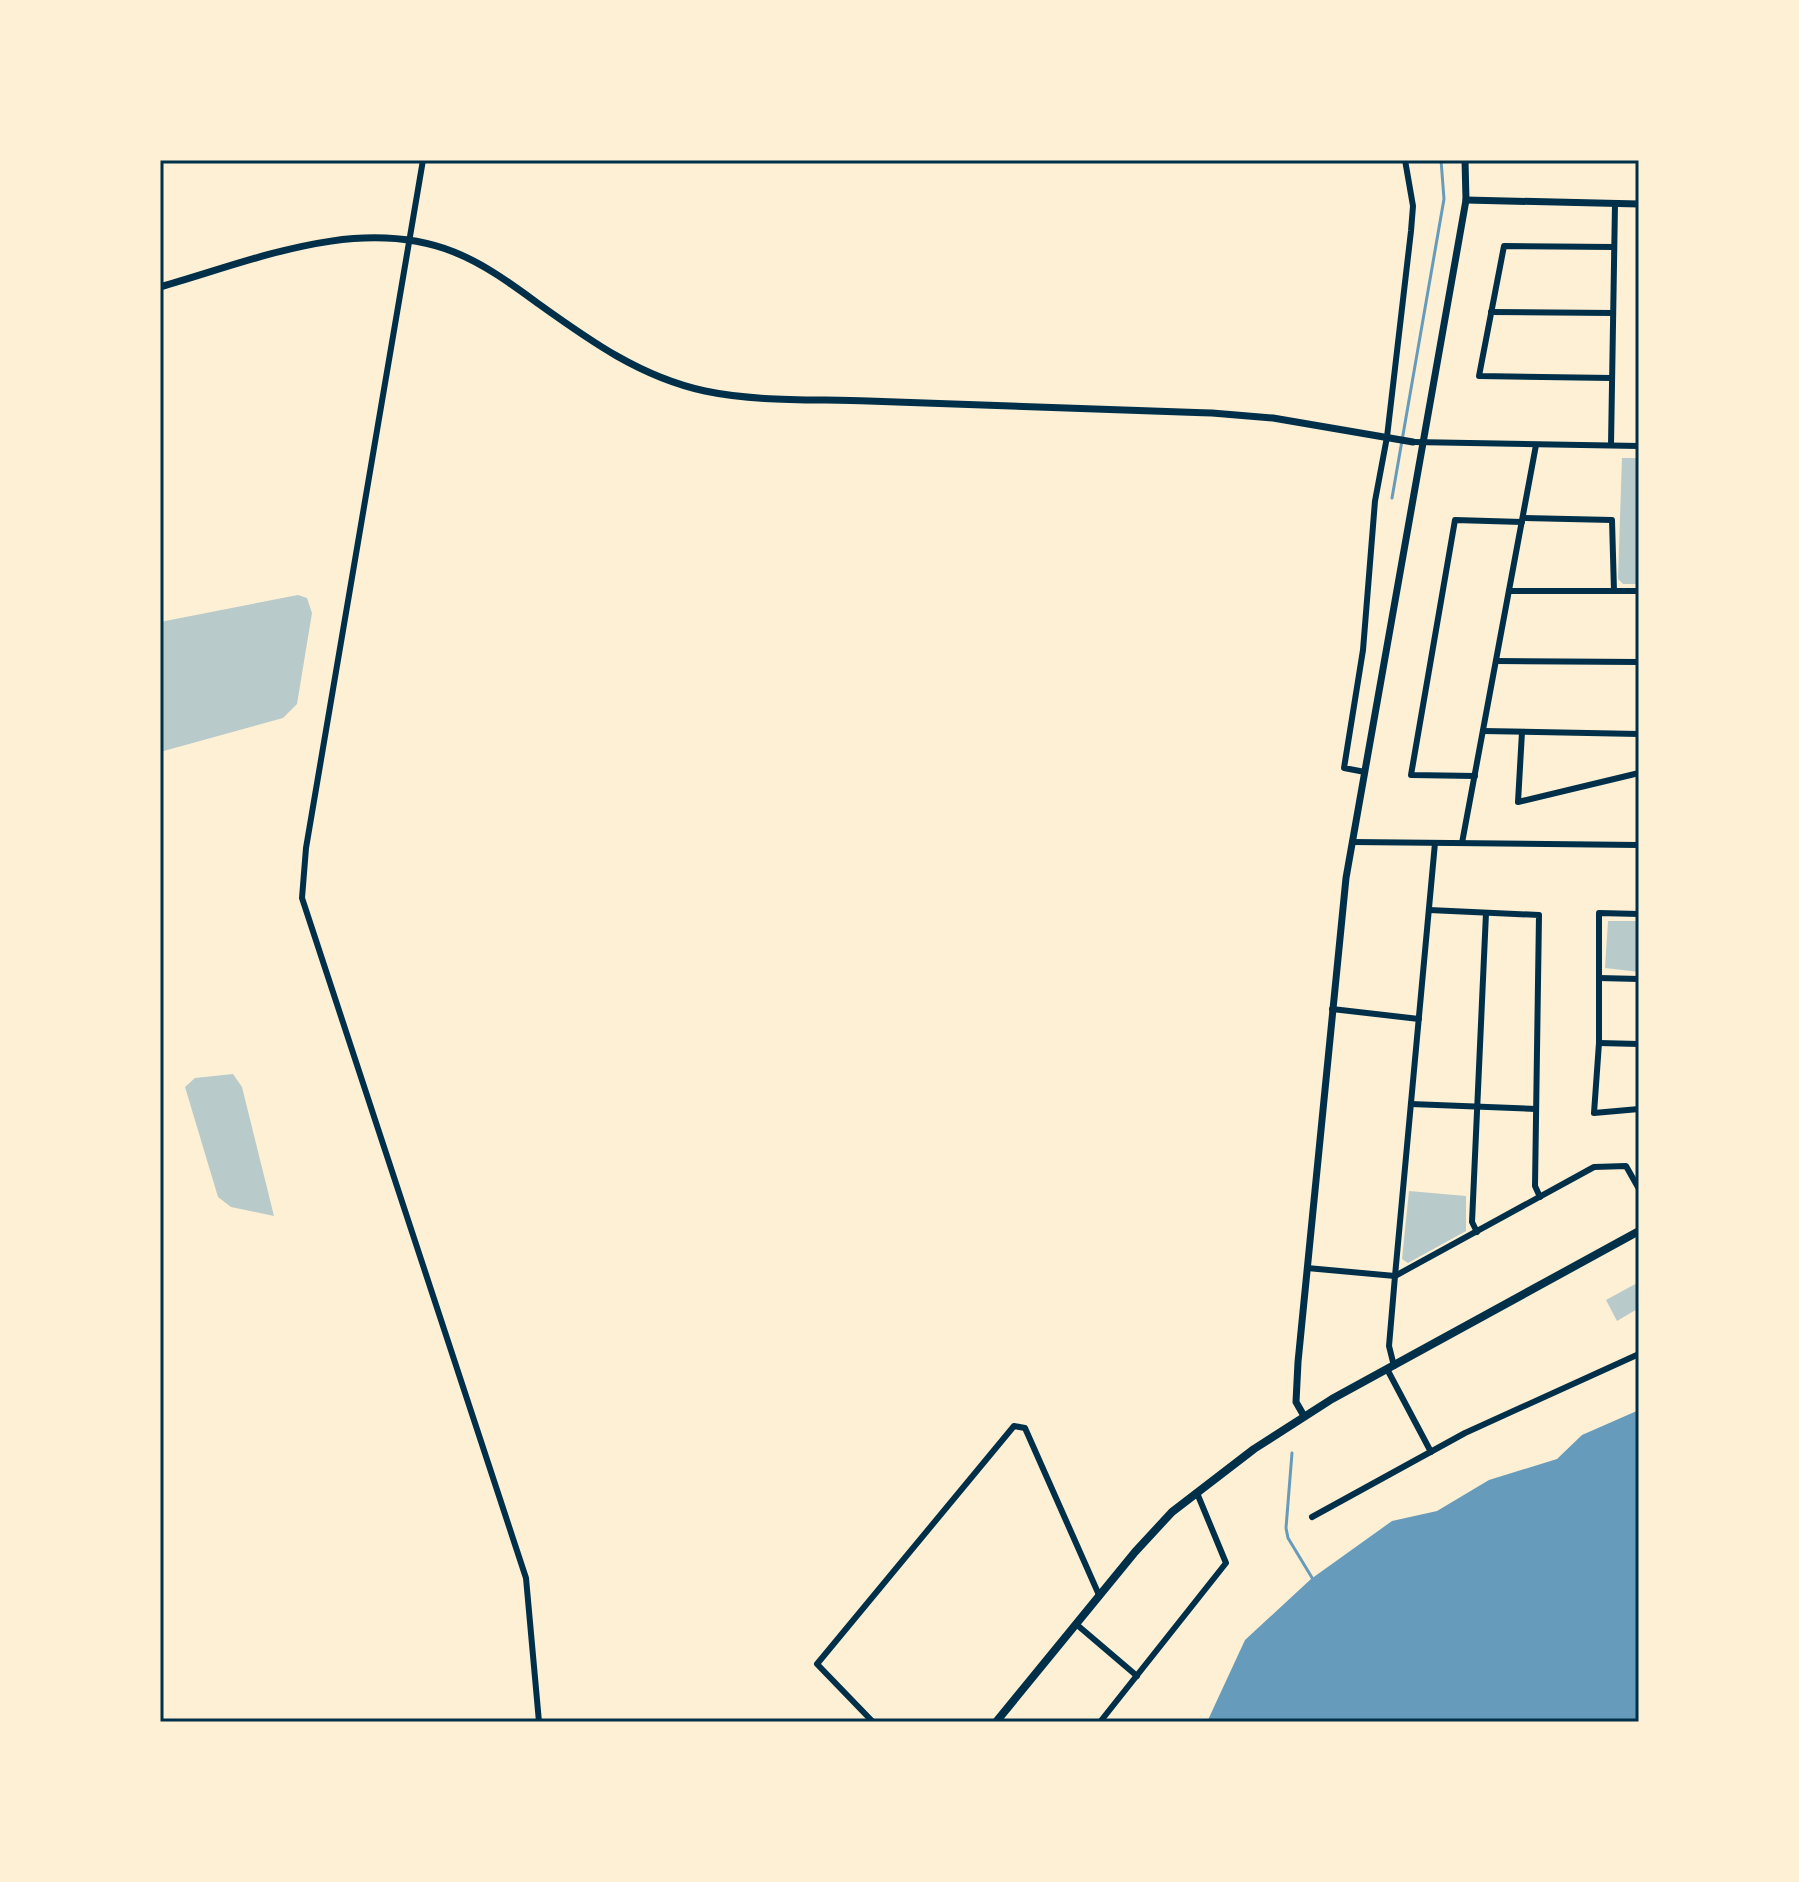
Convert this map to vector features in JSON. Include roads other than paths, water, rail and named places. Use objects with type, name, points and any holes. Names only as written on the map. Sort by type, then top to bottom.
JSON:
[{"type":"main road","points":[[996,1722],[1163,1522],[1197,1493],[1304,1416],[1639,1231]]},
{"type":"street","points":[[423,160],[306,848],[302,898],[526,1578],[539,1722]]},
{"type":"street","points":[[1365,772],[1344,768],[1363,650],[1375,501],[1391,438],[1413,206],[1405,160]]},
{"type":"street","points":[[1304,1416],[1296,1402],[1307,1268],[1352,842],[1466,200],[1465,160]]},
{"type":"street","points":[[1507,160],[1614,160]]},
{"type":"street","points":[[1466,200],[1639,204]]},
{"type":"street","points":[[1611,445],[1615,204]]},
{"type":"street","points":[[160,287],[344,238],[408,242],[452,251],[484,266],[593,343],[639,370],[707,391],[826,400],[1212,413],[1273,418],[1423,444],[1639,446]]},
{"type":"street","points":[[1612,378],[1479,376],[1504,246],[1614,247]]},
{"type":"street","points":[[1491,312],[1613,313]]},
{"type":"street","points":[[1462,843],[1536,445]]},
{"type":"street","points":[[1475,776],[1411,775],[1455,520],[1612,520],[1614,591]]},
{"type":"street","points":[[1509,591],[1639,591]]},
{"type":"street","points":[[1496,661],[1639,662]]},
{"type":"street","points":[[1483,731],[1639,734]]},
{"type":"street","points":[[1522,732],[1518,802],[1639,773]]},
{"type":"street","points":[[1352,842],[1639,845]]},
{"type":"street","points":[[1431,1452],[1390,1367],[1389,1346],[1435,843]]},
{"type":"street","points":[[1429,910],[1539,915],[1535,1186],[1540,1197]]},
{"type":"street","points":[[1477,1232],[1472,1222],[1475,1107],[1486,913]]},
{"type":"street","points":[[1639,914],[1599,913],[1599,1043],[1594,1113],[1639,1109]]},
{"type":"street","points":[[1599,978],[1639,979]]},
{"type":"street","points":[[1332,1009],[1419,1019]]},
{"type":"street","points":[[1599,1043],[1639,1044]]},
{"type":"street","points":[[1411,1104],[1536,1109]]},
{"type":"street","points":[[1307,1268],[1395,1276],[1594,1167],[1626,1166],[1639,1189]]},
{"type":"street","points":[[1312,1517],[1431,1452],[1564,1386],[1639,1354]]},
{"type":"street","points":[[873,1722],[817,1664],[1014,1426],[1025,1428],[1099,1595]]},
{"type":"street","points":[[1100,1722],[1226,1563],[1197,1493]]},
{"type":"street","points":[[1076,1624],[1137,1676]]},
{"type":"water","points":[[1639,1410],[1639,1722],[1207,1722],[1245,1640],[1311,1579],[1392,1521],[1437,1511],[1489,1480],[1557,1459],[1582,1435]]},
{"type":"waterway","points":[[1392,498],[1444,199],[1441,160]]},
{"type":"waterway","points":[[1292,1453],[1286,1528],[1288,1538],[1314,1581]]}]
